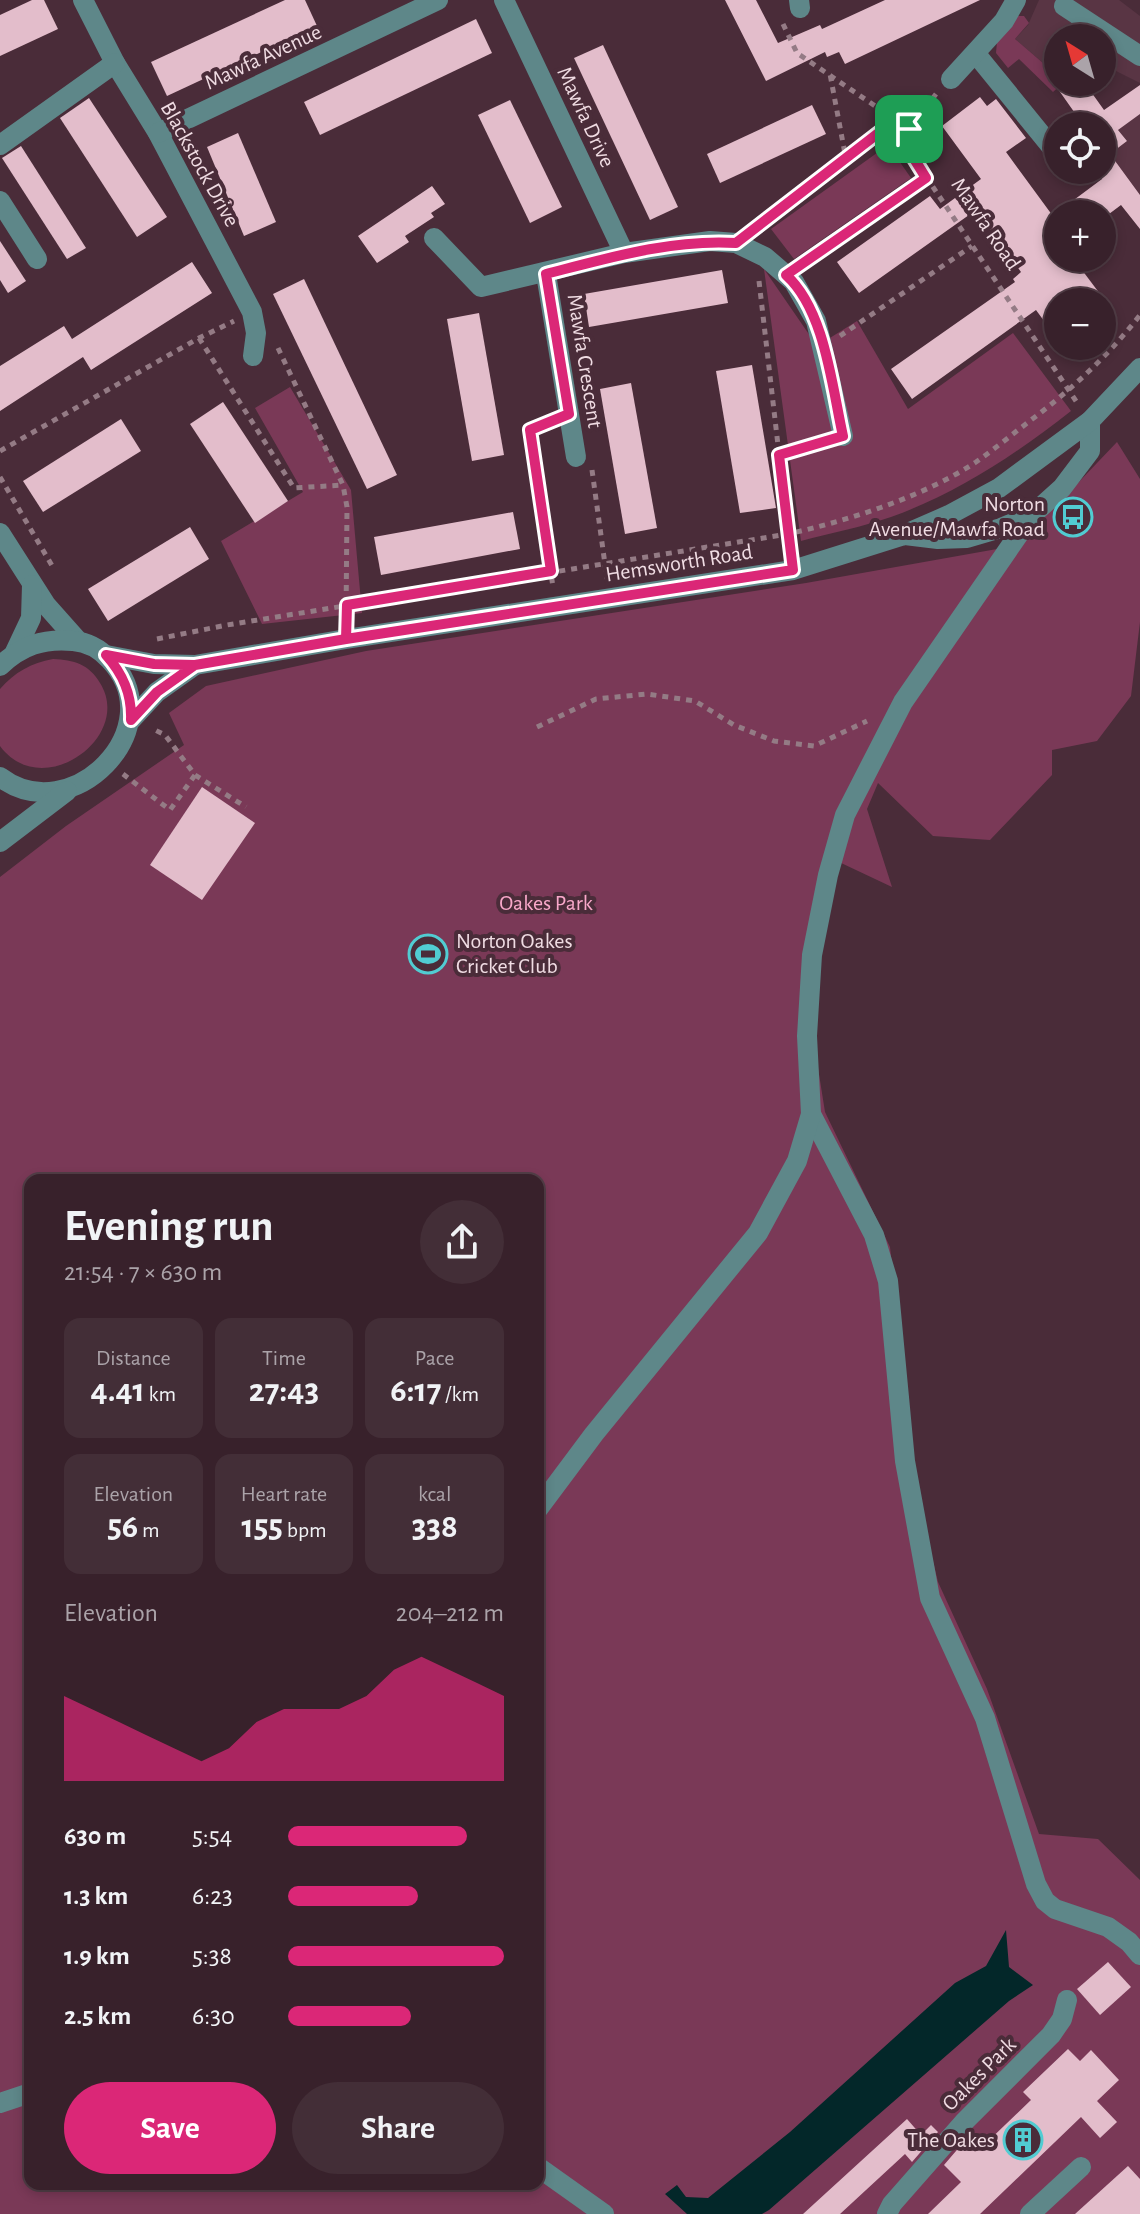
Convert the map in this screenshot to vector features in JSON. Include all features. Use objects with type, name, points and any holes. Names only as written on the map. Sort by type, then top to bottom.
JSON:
[{"type":"street","name":"Blackstock Drive","points":[[83,0],[115,63],[158,133],[252,312],[256,333],[253,356]]},
{"type":"street","name":"Mawfa Drive","points":[[504,0],[624,253]]},
{"type":"street","points":[[951,79],[1004,21],[1016,0]]},
{"type":"street","name":"Mawfa Avenue","points":[[158,133],[433,1]]},
{"type":"street","points":[[1064,6],[1140,56]]},
{"type":"street","points":[[976,54],[1044,138]]},
{"type":"street","points":[[0,145],[115,63]]},
{"type":"street","points":[[0,201],[37,259]]},
{"type":"street","name":"Mawfa Crescent","points":[[434,238],[481,287],[624,253],[710,241],[736,243],[756,252],[794,282],[816,321],[843,436]]},
{"type":"street","name":"Mawfa Crescent","points":[[546,274],[576,457]]},
{"type":"street","name":"Hemsworth Road","points":[[78,641],[106,655],[154,664],[195,665],[793,570],[903,535],[999,488],[1090,421],[1140,368]]},
{"type":"street","points":[[544,1501],[594,1434],[758,1233],[797,1161],[811,1114],[807,1036],[812,955],[828,875],[845,815],[903,702],[1032,515],[1062,488],[1090,451],[1090,421]]},
{"type":"street","points":[[903,535],[967,538],[1032,515]]},
{"type":"street","points":[[0,533],[32,585],[78,641]]},
{"type":"street","points":[[7,659],[31,618],[32,585]]},
{"type":"street","points":[[7,659],[49,640],[78,641]]},
{"type":"street","points":[[106,655],[123,676],[131,720]]},
{"type":"street","name":"Hemsworth Road","points":[[106,762],[119,746],[131,720],[157,692],[195,665]]},
{"type":"street","points":[[0,842],[106,762]]},
{"type":"street","points":[[0,777],[23,790],[42,793],[67,791]]},
{"type":"street","points":[[811,1114],[874,1235],[888,1281],[905,1461],[930,1598],[985,1718],[1036,1884],[1045,1901],[1055,1909],[1108,1927],[1129,1942],[1140,1955]]},
{"type":"street","name":"Oakes Park","points":[[887,2214],[892,2204],[964,2122],[1051,2035],[1062,2019],[1067,2000]]},
{"type":"street","points":[[0,2103],[24,2095]]},
{"type":"street","points":[[1030,2214],[1081,2167]]},
{"type":"street","points":[[544,2171],[604,2214]]},
{"type":"path","points":[[799,4],[780,17],[797,53],[909,129],[940,88],[951,79]]},
{"type":"path","points":[[830,74],[846,159]]},
{"type":"path","points":[[736,243],[894,121]]},
{"type":"path","name":"Mawfa Road","points":[[909,129],[913,157],[926,178],[1090,421]]},
{"type":"path","points":[[786,275],[926,178]]},
{"type":"path","points":[[823,348],[972,246]]},
{"type":"path","points":[[756,252],[793,570]]},
{"type":"path","points":[[0,451],[199,338],[252,312],[268,326],[343,485],[347,507],[346,639]]},
{"type":"path","points":[[150,641],[227,625],[788,534],[837,523],[924,489],[975,463],[1069,390],[1116,346],[1140,315]]},
{"type":"path","points":[[199,338],[294,488],[343,485]]},
{"type":"path","points":[[556,608],[530,430],[569,414]]},
{"type":"path","points":[[779,455],[843,436]]},
{"type":"path","points":[[576,457],[593,470],[610,598]]},
{"type":"path","points":[[0,477],[56,572]]},
{"type":"path","points":[[537,727],[596,699],[647,694],[695,701],[734,725],[774,741],[814,746],[903,702]]},
{"type":"path","points":[[131,720],[165,735],[195,775],[246,807]]},
{"type":"path","points":[[106,762],[170,810],[195,775]]},
{"type":"shaded area","points":[[1039,0],[1119,0],[1140,16],[1140,83],[1116,71],[1116,24],[1044,24],[1044,64],[1015,39],[1028,25]]},
{"type":"shaded area","points":[[1140,114],[1140,195],[1116,162],[1116,149],[1127,141],[1118,130]]},
{"type":"green space","points":[[1018,16],[1024,16],[1029,23],[1015,39],[1044,64],[1044,83],[1019,59],[1008,68],[996,53],[997,42]]},
{"type":"green space","points":[[888,145],[911,178],[794,259],[771,229]]},
{"type":"green space","points":[[764,269],[817,346],[857,321],[908,409],[1013,333],[1071,411],[1008,457],[940,496],[880,521],[801,541]]},
{"type":"green space","points":[[290,387],[351,490],[362,613],[262,624],[221,541],[303,492],[255,408]]},
{"type":"green space","name":"Oakes Park","points":[[1117,442],[1140,479],[1140,622],[1131,696],[1097,741],[1052,750],[1052,775],[990,840],[933,836],[878,783],[867,809],[892,887],[839,862],[821,940],[815,1049],[825,1112],[890,1247],[918,1498],[938,1582],[987,1689],[1039,1834],[1098,1839],[1140,1880],[1140,2214],[0,2214],[0,877],[66,826],[184,745],[169,713],[206,686],[366,651],[806,583],[997,549],[1056,506]]},
{"type":"green space","points":[[53,659],[80,664],[96,677],[107,704],[105,724],[94,742],[78,756],[59,765],[38,768],[18,762],[0,746],[0,689],[24,669]]},
{"type":"water","points":[[1006,1930],[1009,1967],[1033,1985],[1009,2001],[769,2210],[762,2214],[687,2214],[665,2194],[677,2185],[686,2197],[708,2198],[790,2132],[955,1983],[986,1966]]},
{"type":"building","points":[[32,0],[44,0],[58,29],[0,56],[0,15]]},
{"type":"building","points":[[285,0],[305,0],[317,26],[167,96],[151,62]]},
{"type":"building","points":[[725,0],[756,0],[778,43],[820,25],[822,29],[885,0],[980,0],[845,64],[839,52],[827,57],[825,52],[766,81]]},
{"type":"building","points":[[476,19],[492,53],[320,135],[304,102]]},
{"type":"building","points":[[603,45],[678,207],[650,220],[574,58]]},
{"type":"building","points":[[1140,85],[1140,114],[1118,130],[1127,141],[1116,149],[1116,112],[1074,112],[1063,96],[1094,96],[1104,110]]},
{"type":"building","points":[[980,97],[987,106],[996,99],[1026,138],[1006,152],[1044,204],[1044,272],[1084,272],[1096,288],[1044,288],[1044,321],[1036,310],[912,399],[891,369],[1015,282],[1013,279],[1021,272],[976,210],[859,293],[837,262],[930,196],[940,209],[981,179],[942,126]]},
{"type":"building","points":[[89,98],[167,217],[137,237],[60,118]]},
{"type":"building","points":[[510,100],[562,207],[530,223],[478,115]]},
{"type":"building","points":[[812,105],[826,134],[720,183],[707,154]]},
{"type":"building","points":[[238,133],[276,222],[244,236],[207,147]]},
{"type":"building","points":[[21,146],[86,248],[67,259],[2,158]]},
{"type":"building","points":[[1116,162],[1140,195],[1140,229],[1121,205],[1116,209],[1116,200],[1074,200],[1095,184],[1116,184]]},
{"type":"building","points":[[432,186],[445,204],[431,213],[434,217],[405,236],[409,242],[377,263],[358,236]]},
{"type":"building","points":[[0,241],[26,281],[8,293],[0,280]]},
{"type":"building","points":[[192,262],[212,293],[91,370],[83,357],[0,411],[0,366],[64,326],[72,339]]},
{"type":"building","points":[[722,270],[728,303],[589,327],[584,294]]},
{"type":"building","points":[[304,279],[397,475],[367,489],[273,294]]},
{"type":"building","points":[[479,313],[504,455],[472,461],[447,319]]},
{"type":"building","points":[[752,365],[776,508],[740,513],[716,371]]},
{"type":"building","points":[[631,383],[657,528],[625,534],[600,389]]},
{"type":"building","points":[[223,402],[288,501],[255,523],[190,424]]},
{"type":"building","points":[[121,419],[141,451],[43,512],[23,481]]},
{"type":"building","points":[[513,512],[520,549],[381,575],[374,537]]},
{"type":"building","points":[[190,527],[209,559],[108,621],[88,589]]},
{"type":"building","points":[[202,787],[255,823],[202,900],[150,865]]},
{"type":"building","points":[[1108,1962],[1131,1987],[1100,2015],[1077,1989]]},
{"type":"building","name":"The Oakes","points":[[1068,2049],[1080,2061],[1091,2050],[1119,2080],[1097,2101],[1117,2122],[1100,2138],[1081,2117],[980,2214],[928,2214],[961,2182],[944,2165],[968,2137],[980,2149],[1031,2100],[1023,2092]]},
{"type":"building","name":"The Oakes","points":[[907,2119],[921,2135],[931,2125],[938,2132],[912,2162],[905,2154],[840,2214],[803,2214]]},
{"type":"building","points":[[1128,2166],[1140,2179],[1140,2214],[1075,2214]]},
{"type":"place","name":"Norton Avenue/Mawfa Road","points":[[1073,517]]},
{"type":"place","name":"Norton Oakes Cricket Club","points":[[428,954]]},
{"type":"place","name":"The Oakes","points":[[1023,2140]]},
{"type":"route","points":[[909,129],[894,121],[736,243],[710,241],[624,253],[546,274],[569,414],[530,430],[551,571],[347,605],[346,639],[195,665],[154,664],[106,655],[123,676],[131,720],[157,692],[195,665],[793,570],[779,455],[843,436],[816,321],[794,282],[786,275],[926,178],[913,157],[909,129]]}]
